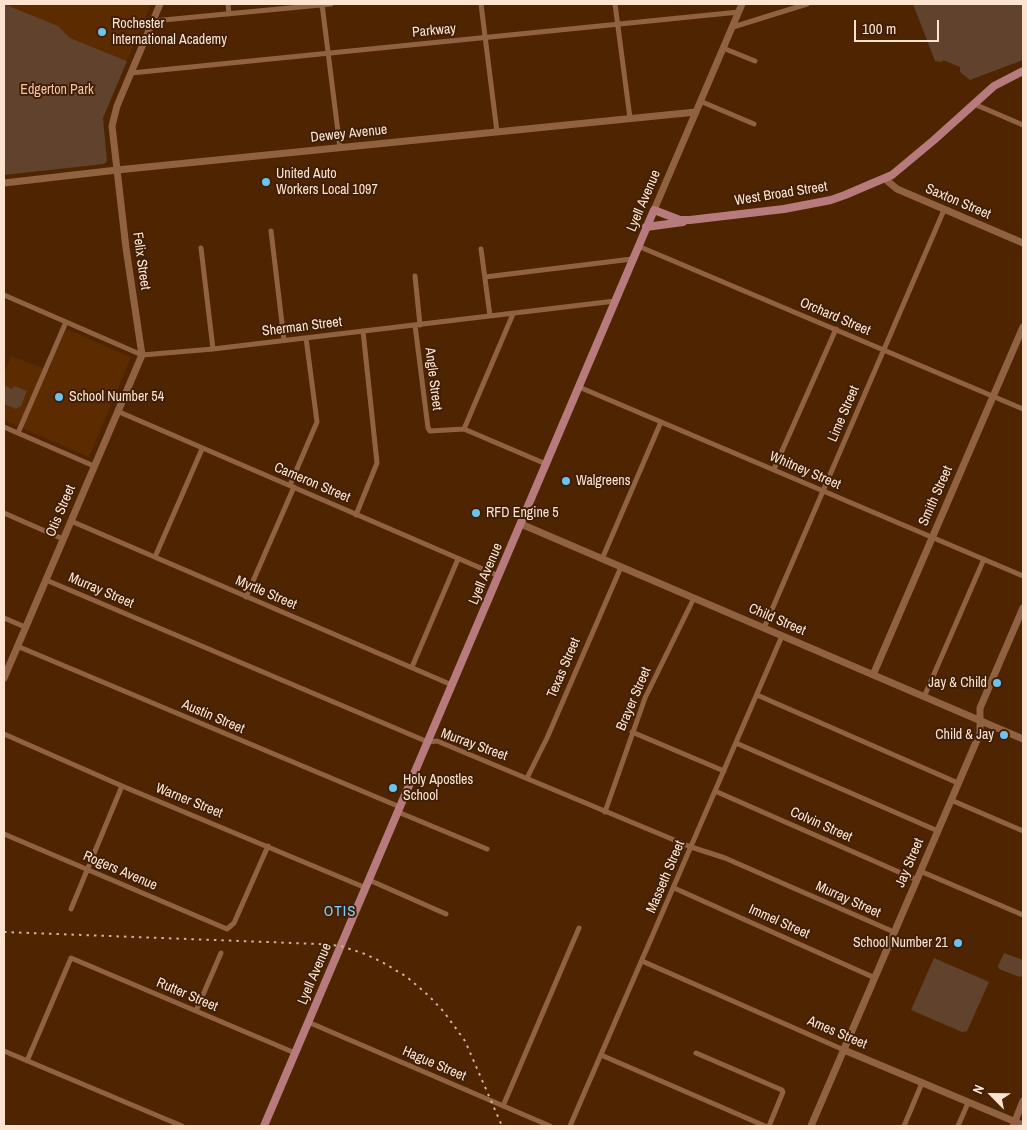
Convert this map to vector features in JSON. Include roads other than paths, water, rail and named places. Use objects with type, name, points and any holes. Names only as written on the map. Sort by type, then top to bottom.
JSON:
[{"type":"main road","name":"West Broad Street","points":[[654,210],[673,218],[690,220],[782,210],[845,195],[885,179],[934,140],[1000,82],[1023,71]]},
{"type":"main road","name":"Lyell Avenue","points":[[264,1126],[654,210]]},
{"type":"main road","points":[[646,227],[671,225],[690,220]]},
{"type":"street","name":"Felix Street","points":[[142,355],[126,248],[113,122],[160,4]]},
{"type":"street","points":[[228,4],[229,14]]},
{"type":"street","points":[[322,4],[340,148]]},
{"type":"street","points":[[153,21],[331,4]]},
{"type":"street","points":[[481,4],[497,132]]},
{"type":"street","points":[[615,4],[630,118]]},
{"type":"street","name":"Lyell Avenue","points":[[654,210],[742,4]]},
{"type":"street","points":[[733,26],[807,4]]},
{"type":"street","name":"Parkway","points":[[131,73],[739,12]]},
{"type":"street","points":[[723,48],[756,61]]},
{"type":"street","points":[[700,101],[754,124]]},
{"type":"street","points":[[974,104],[1023,125]]},
{"type":"street","name":"Dewey Avenue","points":[[4,183],[696,112]]},
{"type":"street","name":"Saxton Street","points":[[885,179],[896,189],[1023,243]]},
{"type":"street","name":"Lime Street","points":[[764,628],[944,210]]},
{"type":"street","points":[[271,231],[284,340]]},
{"type":"street","name":"Orchard Street","points":[[638,246],[1023,409]]},
{"type":"street","points":[[201,248],[213,349]]},
{"type":"street","points":[[481,249],[490,316]]},
{"type":"street","points":[[485,277],[632,259]]},
{"type":"street","points":[[414,276],[417,325]]},
{"type":"street","name":"Sherman Street","points":[[4,295],[142,355],[213,349],[615,301]]},
{"type":"street","points":[[464,429],[513,314]]},
{"type":"street","points":[[18,433],[66,322]]},
{"type":"street","name":"Angle Street","points":[[417,325],[428,428],[433,431],[464,429],[546,464]]},
{"type":"street","name":"Smith Street","points":[[873,675],[1023,327]]},
{"type":"street","points":[[774,469],[836,329]]},
{"type":"street","points":[[356,514],[377,464],[363,331]]},
{"type":"street","points":[[246,597],[317,422],[306,338]]},
{"type":"street","name":"Otis Street","points":[[4,678],[142,355]]},
{"type":"street","name":"Whitney Street","points":[[579,386],[1023,576]]},
{"type":"street","name":"Cameron Street","points":[[118,412],[498,576]]},
{"type":"street","points":[[602,559],[661,422]]},
{"type":"street","points":[[4,427],[94,466]]},
{"type":"street","points":[[155,557],[202,449]]},
{"type":"street","points":[[4,513],[63,538]]},
{"type":"street","name":"Myrtle Street","points":[[70,521],[452,685]]},
{"type":"street","name":"Child Street","points":[[520,524],[1023,739]]},
{"type":"street","points":[[412,668],[458,558]]},
{"type":"street","points":[[924,697],[984,559]]},
{"type":"street","name":"Texas Street","points":[[527,778],[547,738],[621,567]]},
{"type":"street","name":"Murray Street","points":[[46,580],[428,742],[437,741],[691,847],[726,858],[894,932]]},
{"type":"street","name":"Brayer Street","points":[[605,812],[645,698],[694,598]]},
{"type":"street","name":"Jay Street","points":[[811,1126],[980,733],[980,708],[1023,608]]},
{"type":"street","points":[[4,618],[25,627]]},
{"type":"street","name":"Masseth Street","points":[[570,1126],[782,636]]},
{"type":"street","name":"Austin Street","points":[[17,646],[487,849]]},
{"type":"street","points":[[757,695],[958,783]]},
{"type":"street","points":[[632,732],[724,771]]},
{"type":"street","name":"Warner Street","points":[[4,734],[122,786],[268,846],[446,914]]},
{"type":"street","points":[[736,743],[938,831]]},
{"type":"street","points":[[71,908],[122,786]]},
{"type":"street","name":"Colvin Street","points":[[716,791],[917,880]]},
{"type":"street","points":[[951,800],[1023,831]]},
{"type":"street","name":"Rogers Avenue","points":[[4,834],[228,929],[234,923],[268,846]]},
{"type":"street","points":[[920,871],[1023,915]]},
{"type":"street","name":"Immel Street","points":[[674,888],[875,978]]},
{"type":"street","points":[[503,1106],[579,928]]},
{"type":"street","points":[[196,1011],[221,953]]},
{"type":"street","name":"Rutter Street","points":[[27,1061],[71,958],[295,1053]]},
{"type":"street","name":"Ames Street","points":[[642,961],[1018,1124]]},
{"type":"street","name":"Hague Street","points":[[308,1022],[550,1126]]},
{"type":"street","points":[[4,1051],[182,1126]]},
{"type":"street","points":[[696,1053],[782,1090],[783,1092],[769,1126]]},
{"type":"street","points":[[601,1055],[765,1126]]},
{"type":"street","points":[[904,1126],[922,1083]]},
{"type":"street","points":[[1018,1124],[1023,1101]]},
{"type":"street","points":[[958,1126],[968,1102]]},
{"type":"railway","points":[[4,932],[319,944],[341,946],[365,954],[407,977],[444,1012],[465,1041],[502,1126]]},
{"type":"place","name":"Rochester International Academy","points":[[102,32]]},
{"type":"place","name":"United Auto Workers Local 1097","points":[[266,182]]},
{"type":"place","name":"School Number 54","points":[[59,397]]},
{"type":"place","name":"Walgreens","points":[[566,481]]},
{"type":"place","name":"RFD Engine 5","points":[[476,513]]},
{"type":"place","name":"Jay & Child","points":[[997,683]]},
{"type":"place","name":"Child & Jay","points":[[1004,735]]},
{"type":"place","name":"Holy Apostles School","points":[[393,788]]},
{"type":"place","name":"School Number 21","points":[[958,943]]},
{"type":"district","name":"OTIS","points":[[340,912]]},
{"type":"park label","name":"Edgerton Park","points":[[57,90]]}]
